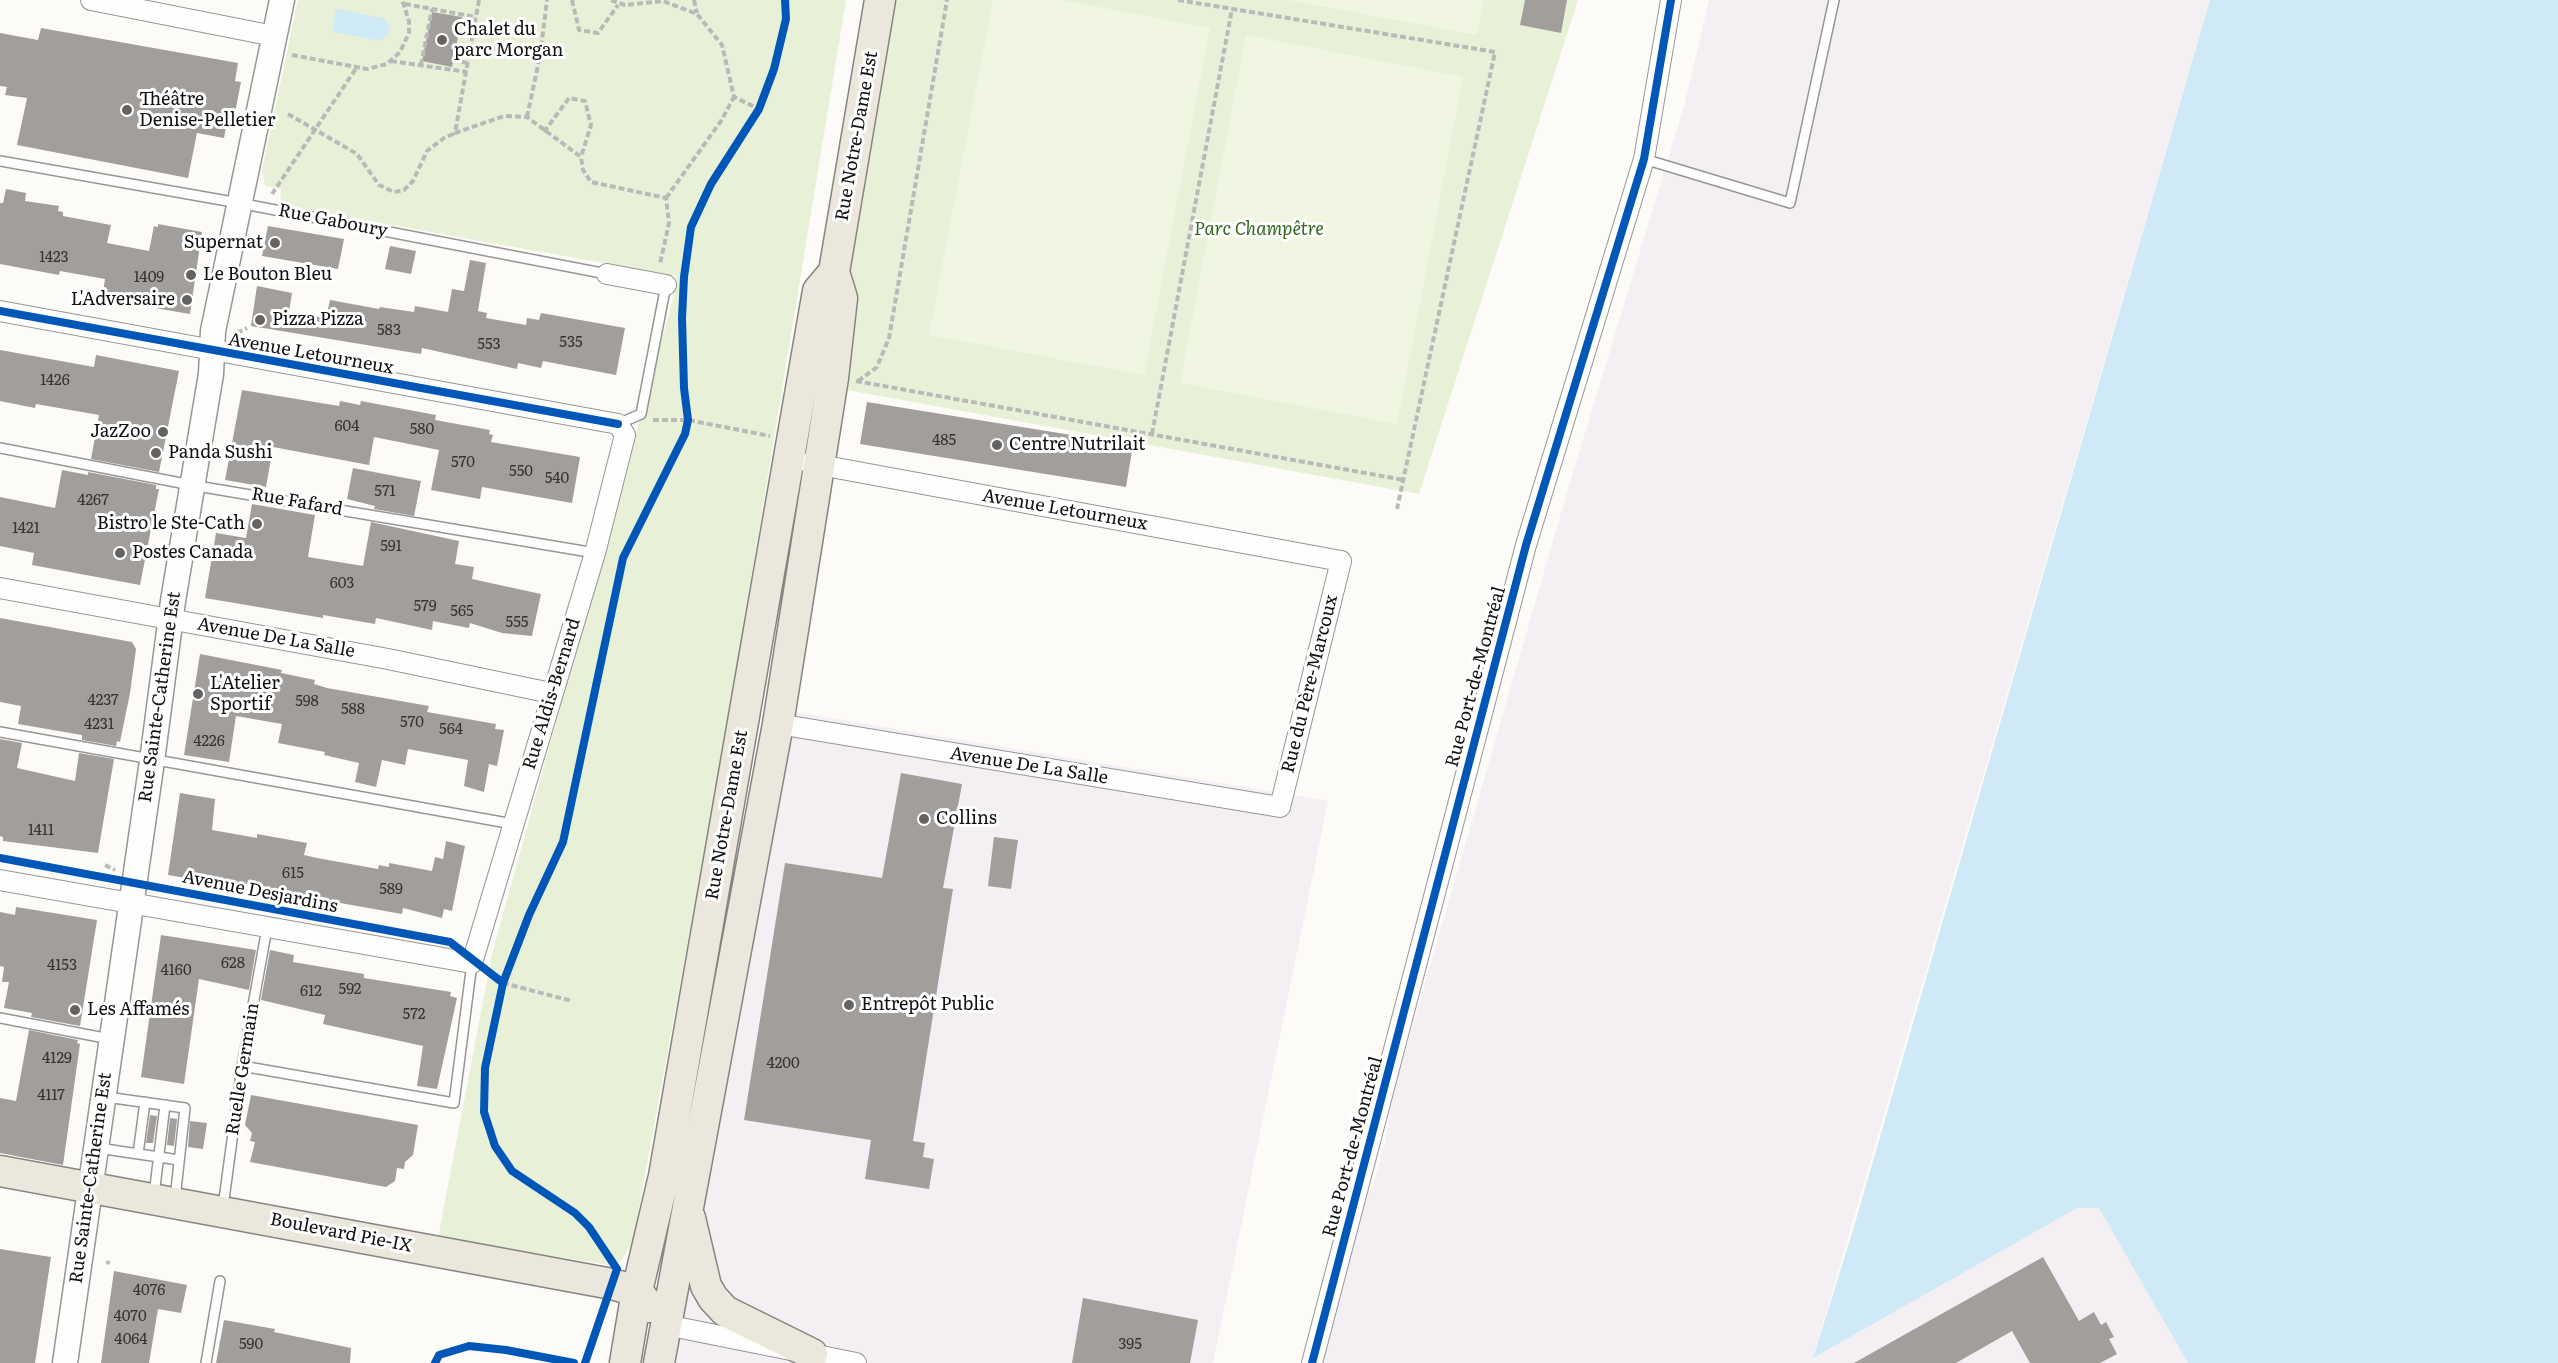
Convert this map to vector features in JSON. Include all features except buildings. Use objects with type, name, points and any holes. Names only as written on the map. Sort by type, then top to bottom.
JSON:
[{"type":"main road","name":"Rue Notre-Dame Est","points":[[659,1363],[778,724],[819,465],[845,379],[842,298],[834,272],[880,0]]},
{"type":"main road","name":"Rue Notre-Dame Est","points":[[626,1363],[636,1299],[664,1176],[783,448],[818,291],[834,272]]},
{"type":"main road","name":"Boulevard Pie-IX","points":[[0,1171],[88,1196],[636,1299]]},
{"type":"main road","name":"Boulevard Pie-IX","points":[[0,1190],[164,1200],[612,1284],[636,1299]]},
{"type":"main road","points":[[688,1210],[706,1286],[713,1298],[725,1311],[812,1354]]},
{"type":"main road","points":[[636,1299],[666,1325]]},
{"type":"street","points":[[91,0],[280,45]]},
{"type":"street","name":"Rue Sainte-Catherine Est","points":[[65,1363],[171,619],[191,485],[211,374],[213,331],[239,203],[280,45],[282,0]]},
{"type":"street","name":"Rue Port-de-Montréal","points":[[1312,1363],[1526,545],[1644,159],[1671,0]]},
{"type":"street","name":"Rue Gaboury","points":[[607,274],[662,279]]},
{"type":"street","name":"Avenue Letourneux","points":[[0,311],[618,424]]},
{"type":"street","name":"Rue Aldis-Bernard","points":[[473,962],[551,693],[595,553],[624,435],[618,424]]},
{"type":"street","name":"Avenue Letourneux","points":[[783,448],[819,465],[1341,561]]},
{"type":"street","name":"Rue du Père-Marcoux","points":[[1280,807],[1341,561]]},
{"type":"street","name":"Avenue De La Salle","points":[[0,588],[388,659],[551,693]]},
{"type":"street","name":"Avenue De La Salle","points":[[778,724],[1280,807]]},
{"type":"street","name":"Avenue Desjardins","points":[[0,880],[473,962]]},
{"type":"street","points":[[666,1325],[856,1363]]},
{"type":"lane","points":[[1644,159],[1790,203],[1834,0]]},
{"type":"lane","name":"Rue Gaboury","points":[[0,161],[239,203],[607,274]]},
{"type":"lane","points":[[618,424],[641,414],[662,279]]},
{"type":"lane","name":"Rue Fafard","points":[[0,448],[191,485],[595,553]]},
{"type":"lane","points":[[0,732],[513,824]]},
{"type":"lane","name":"Ruelle Germain","points":[[222,1210],[242,1066],[267,928]]},
{"type":"lane","points":[[242,1066],[454,1103],[473,962]]},
{"type":"lane","points":[[0,1018],[111,1039]]},
{"type":"lane","points":[[103,1096],[185,1108],[179,1160],[164,1200]]},
{"type":"lane","points":[[138,1154],[145,1102]]},
{"type":"lane","points":[[164,1200],[159,1157],[165,1105]]},
{"type":"lane","points":[[95,1148],[179,1160]]},
{"type":"lane","points":[[206,1363],[220,1281]]},
{"type":"path","points":[[455,133],[479,0]]},
{"type":"path","points":[[527,117],[540,56],[547,0]]},
{"type":"path","points":[[572,0],[579,30],[598,33],[618,5]]},
{"type":"path","points":[[611,0],[618,5],[660,0],[697,14],[722,45],[734,98],[721,121],[666,198],[669,223],[662,279]]},
{"type":"path","points":[[694,0],[697,14]]},
{"type":"path","points":[[845,379],[877,367],[889,338],[947,0]]},
{"type":"path","points":[[1178,0],[1495,52],[1397,509]]},
{"type":"path","points":[[403,2],[476,16]]},
{"type":"path","points":[[392,61],[409,33],[409,21],[403,2]]},
{"type":"path","points":[[421,65],[432,9]]},
{"type":"path","points":[[1152,434],[1232,9]]},
{"type":"path","points":[[460,23],[475,26]]},
{"type":"path","points":[[280,45],[300,55],[357,67],[374,69],[392,61],[467,72]]},
{"type":"path","points":[[471,45],[540,56]]},
{"type":"path","points":[[453,60],[468,63]]},
{"type":"path","points":[[270,198],[357,67]]},
{"type":"path","points":[[544,132],[569,98],[585,101],[591,125],[581,157],[583,170],[591,182],[666,198]]},
{"type":"path","points":[[734,98],[758,108]]},
{"type":"path","points":[[288,114],[357,154],[379,184],[394,192],[404,190],[414,181],[427,151],[444,138],[504,116],[527,117],[544,132],[581,157]]},
{"type":"path","points":[[236,334],[247,328]]},
{"type":"path","points":[[845,379],[1404,480]]},
{"type":"path","points":[[687,409],[687,423]]},
{"type":"path","points":[[649,420],[687,423],[783,448]]},
{"type":"path","points":[[105,865],[117,871]]},
{"type":"path","points":[[473,962],[503,983],[572,1001]]},
{"type":"path","points":[[501,993],[507,973]]},
{"type":"shaded area","points":[[1709,0],[2210,0],[1813,1357],[2077,1208],[2100,1208],[2188,1363],[1324,1363],[1358,1188],[1371,1191],[1385,1145],[1391,1101],[1568,489],[1685,103]]},
{"type":"shaded area","points":[[789,711],[1328,801],[1213,1363],[676,1363]]},
{"type":"green space","points":[[298,0],[846,0],[722,755],[633,1241],[622,1260],[609,1265],[438,1238],[492,954],[675,292],[676,276],[280,205],[281,189],[265,186],[262,170]]},
{"type":"green space","name":"Parc Champêtre","points":[[886,0],[1578,0],[1419,494],[819,385]]},
{"type":"green space","points":[[993,0],[1061,0],[1210,28],[1144,375],[929,335]]},
{"type":"green space","points":[[1289,0],[1484,0],[1477,35]]},
{"type":"green space","points":[[1246,35],[1463,77],[1397,424],[1180,383]]},
{"type":"water","points":[[2210,0],[2558,0],[2558,1363],[2188,1363],[2099,1208],[2077,1208],[1813,1358],[1853,1230]]},
{"type":"water","points":[[338,9],[383,18],[390,26],[389,33],[380,41],[333,32],[335,12]]},
{"type":"cycle path","points":[[585,1363],[617,1269],[589,1227],[575,1213],[512,1171],[495,1146],[484,1112],[485,1068],[503,983],[529,915],[563,842],[623,558],[685,434],[688,420],[684,388],[682,318],[684,277],[691,227],[711,184],[759,109],[774,69],[786,19],[785,0]]},
{"type":"cycle path","points":[[1312,1363],[1526,545],[1644,159],[1671,0]]},
{"type":"cycle path","points":[[0,311],[618,424]]},
{"type":"cycle path","points":[[0,858],[450,942],[503,983]]},
{"type":"cycle path","points":[[435,1363],[439,1355],[469,1346],[506,1350],[574,1363]]},
{"type":"place","name":"Chalet du parc Morgan","points":[[442,40]]},
{"type":"place","name":"Théâtre Denise-Pelletier","points":[[127,110]]},
{"type":"place","name":"Supernat","points":[[275,243]]},
{"type":"place","name":"Le Bouton Bleu","points":[[191,275]]},
{"type":"place","name":"L'Adversaire","points":[[187,300]]},
{"type":"place","name":"Pizza Pizza","points":[[260,320]]},
{"type":"place","name":"JazZoo","points":[[163,432]]},
{"type":"place","name":"Centre Nutrilait","points":[[997,445]]},
{"type":"place","name":"Panda Sushi","points":[[156,453]]},
{"type":"place","name":"Bistro le Ste-Cath","points":[[257,524]]},
{"type":"place","name":"Postes Canada","points":[[120,553]]},
{"type":"place","name":"L'Atelier Sportif","points":[[198,694]]},
{"type":"place","name":"Collins","points":[[924,819]]},
{"type":"place","name":"Entrepôt Public","points":[[849,1005]]},
{"type":"place","name":"Les Affamés","points":[[75,1010]]}]
